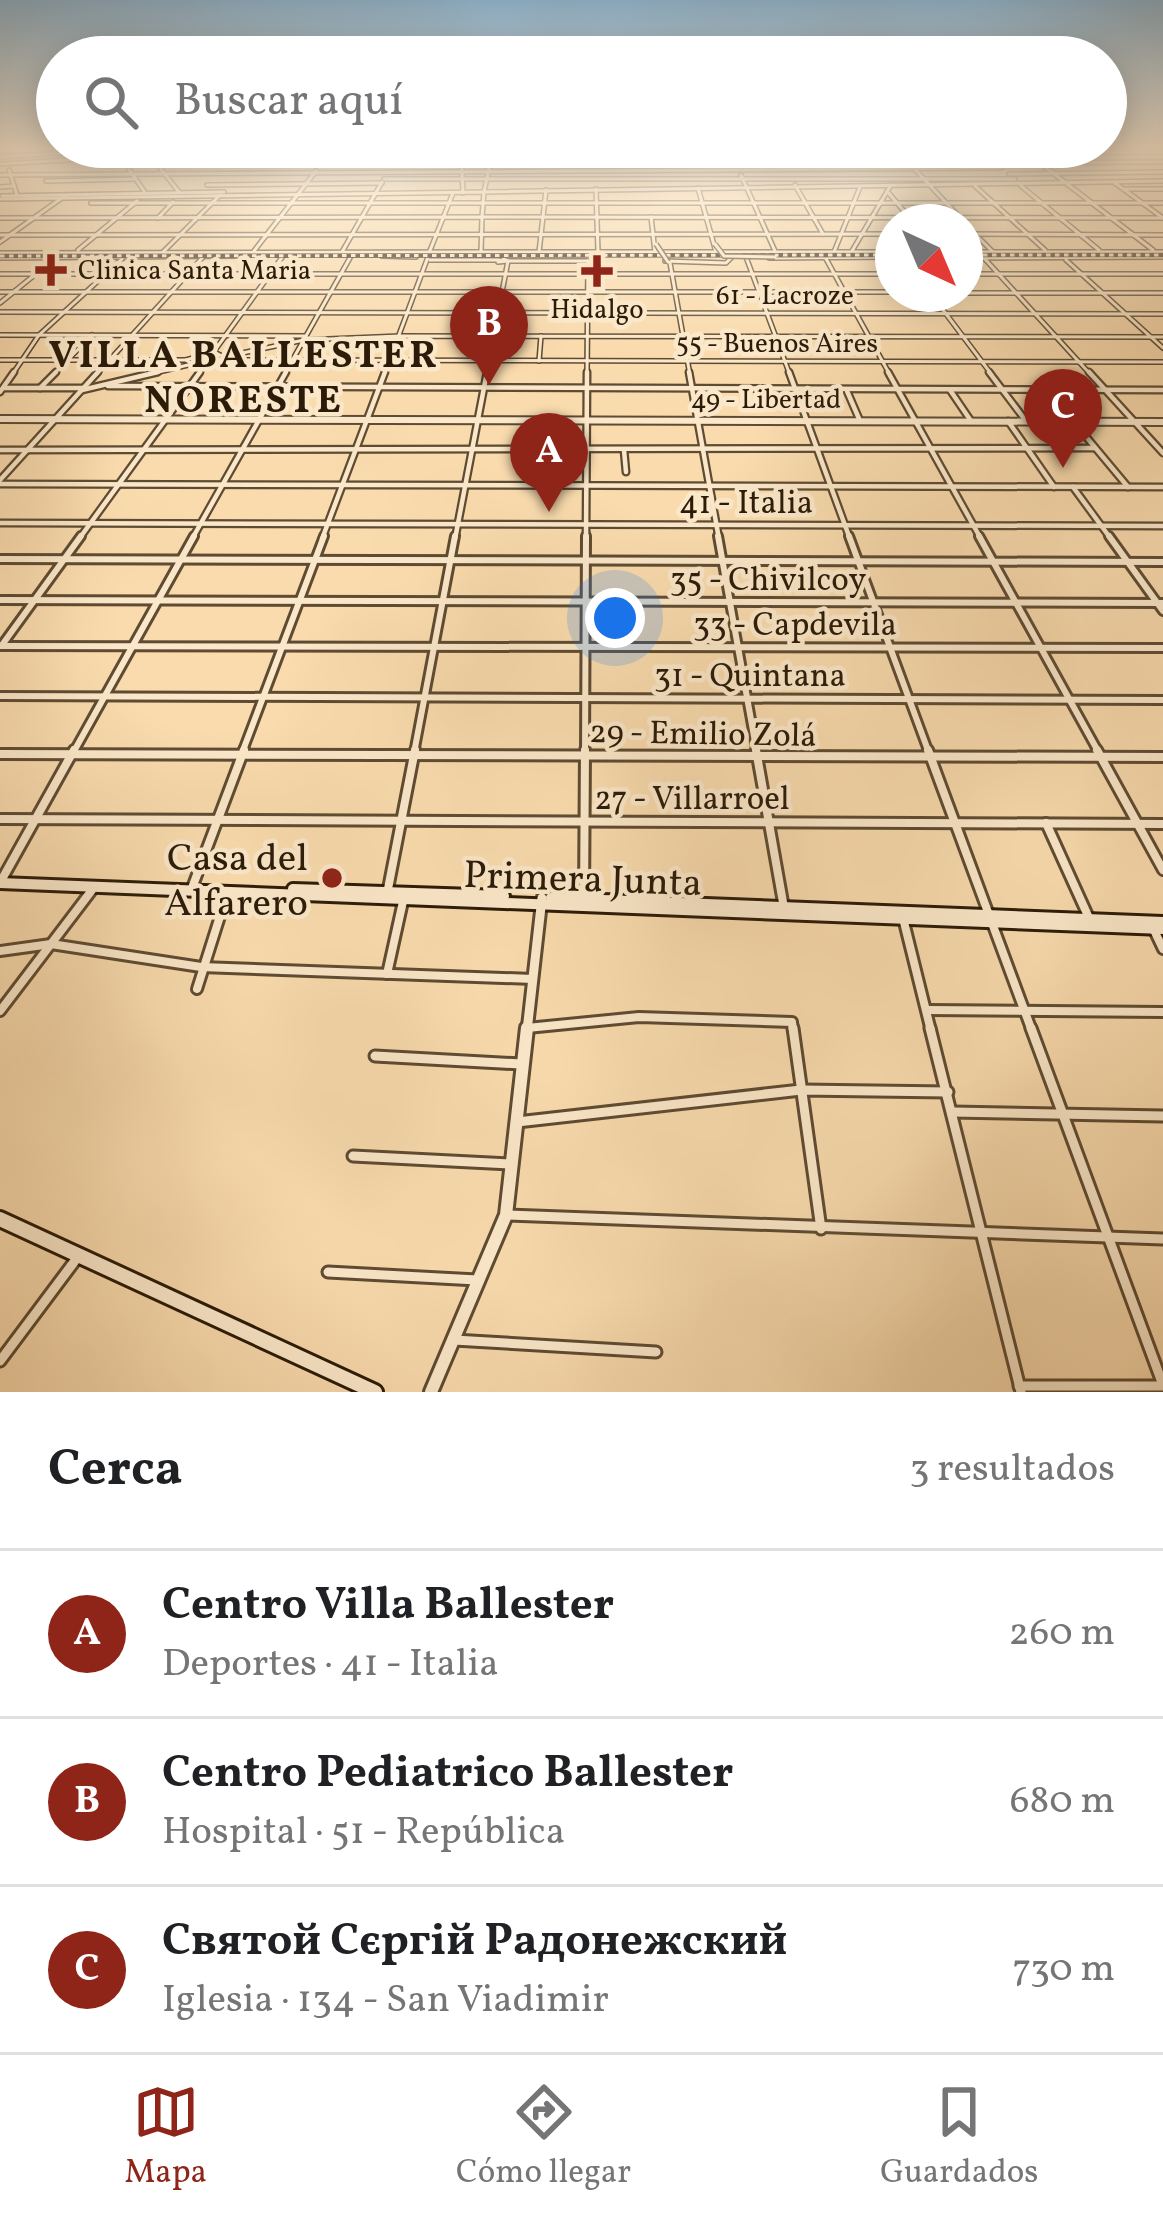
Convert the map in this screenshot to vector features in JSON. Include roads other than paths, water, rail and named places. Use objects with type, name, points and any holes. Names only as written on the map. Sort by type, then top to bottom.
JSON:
[{"type":"main road","points":[[1,879],[96,884]]},
{"type":"main road","name":"Primera Junta","points":[[96,884],[1157,925]]},
{"type":"main road","points":[[0,1219],[375,1392]]},
{"type":"street","points":[[0,242],[38,215]]},
{"type":"street","points":[[75,253],[120,215]]},
{"type":"street","points":[[158,218],[161,215]]},
{"type":"street","points":[[163,252],[200,215]]},
{"type":"street","points":[[252,252],[282,215]]},
{"type":"street","points":[[342,252],[364,215]]},
{"type":"street","points":[[192,888],[445,215]]},
{"type":"street","points":[[596,215],[598,252]]},
{"type":"street","points":[[705,215],[724,256],[875,252]]},
{"type":"street","points":[[759,215],[776,255]]},
{"type":"street","points":[[812,215],[823,234]]},
{"type":"street","points":[[834,253],[849,215]]},
{"type":"street","points":[[851,252],[872,215]]},
{"type":"street","points":[[1006,215],[1048,253]]},
{"type":"street","points":[[1056,215],[1102,252]]},
{"type":"street","points":[[1106,215],[1163,255]]},
{"type":"street","points":[[479,252],[482,217]]},
{"type":"street","points":[[539,252],[542,217]]},
{"type":"street","points":[[0,218],[875,218]]},
{"type":"street","points":[[651,218],[656,244],[669,262],[785,912]]},
{"type":"street","points":[[983,220],[1163,218]]},
{"type":"street","points":[[871,234],[875,240]]},
{"type":"street","points":[[0,235],[875,234]]},
{"type":"street","points":[[654,235],[658,252]]},
{"type":"street","points":[[712,235],[717,252]]},
{"type":"street","points":[[983,235],[1163,235]]},
{"type":"street","points":[[983,242],[993,252]]},
{"type":"street","points":[[0,255],[342,252],[505,262],[588,261],[584,902]]},
{"type":"street","points":[[468,252],[717,252],[794,257]]},
{"type":"street","points":[[0,255],[430,256],[479,252]]},
{"type":"street","points":[[983,253],[1156,252]]},
{"type":"street","points":[[1136,253],[1163,274]]},
{"type":"street","points":[[984,257],[1163,255]]},
{"type":"street","points":[[1,390],[39,335],[124,256]]},
{"type":"street","points":[[0,482],[202,256]]},
{"type":"street","points":[[108,386],[214,352],[283,256]]},
{"type":"street","points":[[1,879],[351,256]]},
{"type":"street","points":[[374,256],[397,256]]},
{"type":"street","points":[[669,262],[875,256]]},
{"type":"street","points":[[746,257],[1163,1385],[1020,1389],[903,917]]},
{"type":"street","points":[[825,257],[1163,870]]},
{"type":"street","points":[[984,257],[1162,450]]},
{"type":"street","points":[[1063,257],[1163,348]]},
{"type":"street","points":[[0,273],[19,258]]},
{"type":"street","points":[[0,303],[56,258]]},
{"type":"street","points":[[387,896],[505,262]]},
{"type":"street","points":[[0,273],[875,274]]},
{"type":"street","points":[[983,273],[1163,274]]},
{"type":"street","points":[[0,292],[875,292]]},
{"type":"street","points":[[983,292],[1163,293]]},
{"type":"street","name":"61 - Lacroze","points":[[0,312],[1163,314]]},
{"type":"street","points":[[946,314],[1026,421]]},
{"type":"street","points":[[0,335],[1163,337]]},
{"type":"street","points":[[40,388],[92,335]]},
{"type":"street","points":[[539,361],[541,336]]},
{"type":"street","points":[[0,647],[202,369],[305,338]]},
{"type":"street","points":[[214,352],[229,358]]},
{"type":"street","name":"55 - Buenos Aires","points":[[229,358],[1163,362]]},
{"type":"street","points":[[0,360],[187,363],[202,369]]},
{"type":"street","points":[[1,390],[108,386],[1163,390]]},
{"type":"street","points":[[846,389],[860,421]]},
{"type":"street","points":[[950,390],[971,421]]},
{"type":"street","name":"49 - Libertad","points":[[0,419],[1163,422]]},
{"type":"street","points":[[1008,421],[1054,487]]},
{"type":"street","points":[[1073,422],[1128,487]]},
{"type":"street","points":[[0,450],[1095,448]]},
{"type":"street","points":[[624,450],[626,472]]},
{"type":"street","points":[[0,482],[1163,487]]},
{"type":"street","points":[[1072,487],[1161,606]]},
{"type":"street","name":"41 - Italia","points":[[0,523],[1163,526]]},
{"type":"street","points":[[0,560],[1163,562]]},
{"type":"street","name":"35 - Chivilcoy","points":[[0,600],[1161,606]]},
{"type":"street","name":"33 - Capdevila","points":[[0,647],[1163,648]]},
{"type":"street","name":"31 - Quintana","points":[[0,696],[1163,700]]},
{"type":"street","name":"29 - Emilio Zolá","points":[[0,754],[1163,757]]},
{"type":"street","name":"27 - Villarroel","points":[[0,819],[1163,824]]},
{"type":"street","points":[[1046,823],[1092,923]]},
{"type":"street","points":[[0,1011],[96,884]]},
{"type":"street","points":[[197,989],[228,890]]},
{"type":"street","points":[[387,974],[404,896]]},
{"type":"street","points":[[430,1392],[506,1215],[542,901]]},
{"type":"street","points":[[1157,925],[1163,949]]},
{"type":"street","points":[[0,951],[52,944],[201,967],[533,979]]},
{"type":"street","points":[[928,1010],[1163,1012]]},
{"type":"street","points":[[527,1028],[639,1017],[792,1022],[821,1229]]},
{"type":"street","points":[[375,1056],[523,1064]]},
{"type":"street","points":[[517,1122],[801,1090],[948,1092]]},
{"type":"street","points":[[953,1112],[1163,1116]]},
{"type":"street","points":[[353,1156],[512,1164]]},
{"type":"street","points":[[506,1215],[1163,1238]]},
{"type":"street","points":[[0,1360],[79,1256]]},
{"type":"street","points":[[328,1272],[481,1280]]},
{"type":"street","points":[[454,1340],[656,1352]]},
{"type":"tunnel","points":[[414,256],[429,255],[436,239]]},
{"type":"railway","points":[[0,256],[875,255]]},
{"type":"railway","points":[[983,255],[1163,255]]},
{"type":"place","name":"Clinica Santa Maria","points":[[51,270]]},
{"type":"place","name":"Hidalgo","points":[[597,271]]},
{"type":"place","name":"Centro Pediatrico Ballester","points":[[489,385]]},
{"type":"place","name":"Святой Cєргій Pадонежский","points":[[1063,468]]},
{"type":"place","name":"Centro Villa Ballester","points":[[549,512]]},
{"type":"place","name":"Casa del Alfarero","points":[[332,878]]},
{"type":"district","name":"VILLA BALLESTER NORESTE","points":[[244,376]]}]
